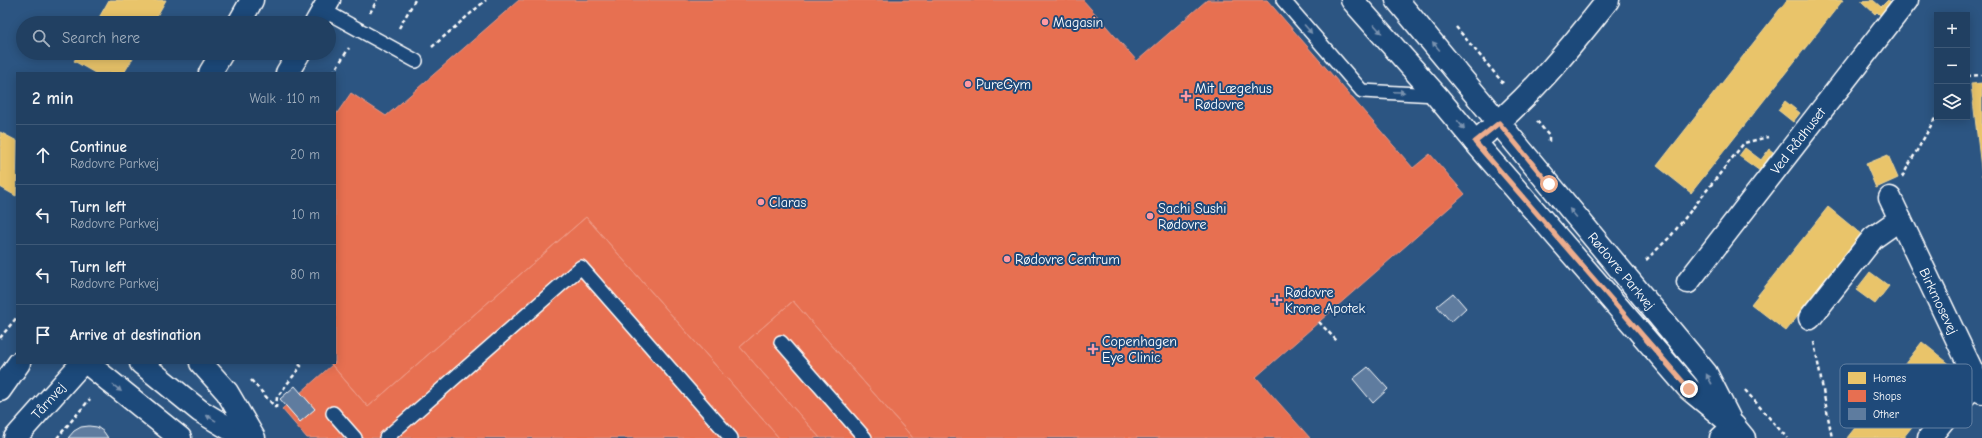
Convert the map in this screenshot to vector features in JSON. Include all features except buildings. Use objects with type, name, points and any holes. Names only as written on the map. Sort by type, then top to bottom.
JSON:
[{"type":"street","points":[[243,16],[252,0]]},
{"type":"street","name":"Rødovre Parkvej","points":[[1352,0],[1436,95],[1689,389],[1733,434]]},
{"type":"street","name":"Rødovre Parkvej","points":[[1397,0],[1462,76],[1499,123],[1706,373],[1733,434]]},
{"type":"street","points":[[1475,142],[1499,123],[1572,46],[1608,0]]},
{"type":"street","name":"Ved Rådhuset","points":[[1688,282],[1907,0]]},
{"type":"street","points":[[211,72],[218,60]]},
{"type":"street","points":[[288,72],[295,60]]},
{"type":"street","points":[[1436,95],[1462,76]]},
{"type":"street","name":"Birkmosevej","points":[[1890,198],[1969,364]]},
{"type":"street","points":[[1810,318],[1873,238],[1900,219]]},
{"type":"street","points":[[0,390],[18,364]]},
{"type":"street","name":"Tårnvej","points":[[14,438],[81,364]]},
{"type":"street","points":[[88,364],[180,438]]},
{"type":"street","points":[[142,364],[200,411],[245,438]]},
{"type":"street","points":[[202,364],[227,392],[254,438]]},
{"type":"street","name":"Birkmosevej","points":[[1972,371],[1980,388]]},
{"type":"street","name":"Birkmosevej","points":[[1929,438],[1937,428]]},
{"type":"lane","points":[[1283,0],[1362,91],[1436,95]]},
{"type":"lane","points":[[323,11],[332,16]]},
{"type":"lane","points":[[336,18],[416,61]]},
{"type":"lane","points":[[386,438],[581,267],[731,438]]},
{"type":"lane","points":[[782,342],[865,438]]},
{"type":"lane","points":[[333,413],[355,438]]},
{"type":"path","points":[[389,46],[415,0]]},
{"type":"path","points":[[416,61],[486,0]]},
{"type":"path","points":[[1970,76],[1982,75]]},
{"type":"path","points":[[1890,198],[1934,120]]},
{"type":"path","points":[[1627,278],[1670,237],[1744,143],[1777,135],[1794,146]]},
{"type":"path","points":[[0,338],[16,318]]},
{"type":"path","points":[[1810,318],[1832,438]]},
{"type":"path","points":[[1319,322],[1337,341]]},
{"type":"path","points":[[246,374],[276,408],[277,397],[301,366],[298,364]]},
{"type":"path","points":[[57,438],[107,379]]},
{"type":"place","name":"Magasin","points":[[1045,22]]},
{"type":"place","name":"PureGym","points":[[968,84]]},
{"type":"place","name":"Mit Lægehus Rødovre","points":[[1186,96]]},
{"type":"place","name":"Claras","points":[[761,202]]},
{"type":"place","name":"Sachi Sushi Rødovre","points":[[1150,216]]},
{"type":"place","name":"Rødovre Centrum","points":[[1007,259]]},
{"type":"place","name":"Rødovre Krone Apotek","points":[[1277,300]]},
{"type":"place","name":"Copenhagen Eye Clinic","points":[[1093,349]]},
{"type":"route","points":[[1549,184],[1499,123],[1475,142],[1689,389]]}]
